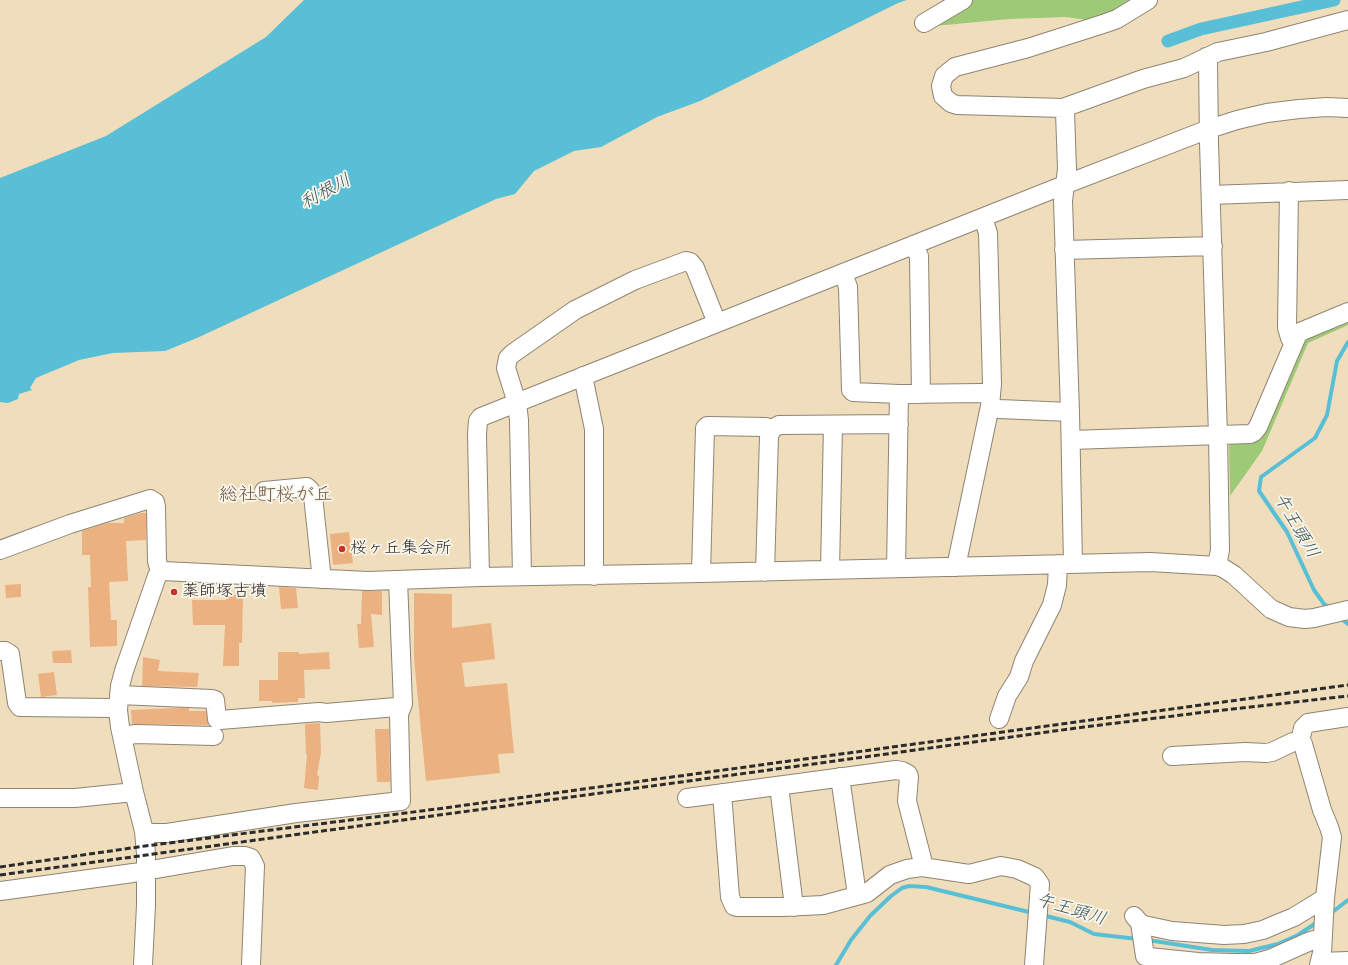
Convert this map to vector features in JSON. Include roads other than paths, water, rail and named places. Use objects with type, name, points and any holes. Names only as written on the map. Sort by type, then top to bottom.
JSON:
[{"type":"street","points":[[924,23],[963,0]]},
{"type":"street","points":[[1148,0],[1117,19],[1106,23],[1028,48],[955,67],[948,71],[942,80],[941,86],[943,96],[951,103],[957,105],[1064,108],[1142,79],[1184,68],[1218,52],[1266,42],[1348,20]]},
{"type":"street","points":[[1206,58],[1208,61],[1218,436],[1220,558],[1217,566]]},
{"type":"street","points":[[999,719],[1007,696],[1018,677],[1024,661],[1052,605],[1057,585],[1066,564],[1071,440],[1064,250],[1063,202],[1067,170],[1064,108]]},
{"type":"street","points":[[480,577],[476,434],[478,421],[481,417],[1064,185],[1210,129],[1237,120],[1267,113],[1300,108],[1348,108]]},
{"type":"street","points":[[1211,195],[1348,190]]},
{"type":"street","points":[[1289,191],[1287,328],[1293,342]]},
{"type":"street","points":[[956,567],[991,400],[992,384],[988,233],[983,218]]},
{"type":"street","points":[[913,245],[919,256],[921,394]]},
{"type":"street","points":[[1064,250],[1213,246]]},
{"type":"street","points":[[522,576],[519,420],[517,403],[506,368],[508,358],[576,310],[635,280],[682,262],[690,262],[695,268],[717,323]]},
{"type":"street","points":[[843,273],[848,287],[851,390],[853,392],[899,394],[982,393],[999,409],[1070,412]]},
{"type":"street","points":[[1071,440],[1250,434],[1256,429],[1293,342],[1300,332],[1348,312]]},
{"type":"street","points":[[583,376],[594,429],[594,576]]},
{"type":"street","points":[[896,568],[899,394]]},
{"type":"street","points":[[702,573],[705,428],[708,426],[766,427],[772,429],[779,426],[899,424]]},
{"type":"street","points":[[830,570],[833,425]]},
{"type":"street","points":[[765,572],[769,436],[772,429]]},
{"type":"street","points":[[264,492],[307,487],[310,490],[313,496],[321,571],[320,579]]},
{"type":"street","points":[[0,550],[70,524],[150,499],[155,502],[156,507],[157,561],[160,572]]},
{"type":"street","points":[[143,965],[147,871],[144,831],[122,736],[119,702],[124,671],[157,576],[160,572],[169,570],[368,581],[480,577],[594,576],[1150,562],[1217,566],[1223,568],[1234,574],[1264,604],[1278,613],[1297,619],[1321,617],[1345,611]]},
{"type":"street","points":[[144,831],[152,833],[167,833],[296,813],[401,801],[399,714],[403,704],[398,580]]},
{"type":"street","points":[[0,651],[5,651],[10,654],[17,704],[20,707],[113,708],[119,702],[212,699],[215,700],[217,719],[220,720],[319,712],[326,713],[396,707],[401,708]]},
{"type":"street","points":[[1300,742],[1303,728],[1308,724],[1348,717]]},
{"type":"street","points":[[122,736],[136,734],[214,736]]},
{"type":"street","points":[[1172,756],[1245,752],[1266,753],[1272,752],[1294,742],[1300,742],[1303,744],[1322,810],[1332,837],[1325,898],[1320,964],[1348,961]]},
{"type":"street","points":[[687,798],[899,770],[908,774],[909,777],[907,801],[922,859],[922,867]]},
{"type":"street","points":[[840,777],[857,895]]},
{"type":"street","points":[[779,786],[794,907]]},
{"type":"street","points":[[0,798],[75,798],[134,792]]},
{"type":"street","points":[[722,793],[730,897],[732,904],[737,907],[794,907],[823,905],[867,893],[879,882],[890,875],[907,869],[922,867],[969,874],[1001,866],[1017,868],[1035,877],[1038,881],[1040,889],[1034,965]]},
{"type":"street","points":[[0,891],[147,871],[233,856],[245,856],[251,858],[255,873],[251,965]]},
{"type":"street","points":[[1323,937],[1270,959],[1255,963],[1237,964],[1149,958],[1145,956],[1137,920],[1172,931],[1224,935],[1244,934],[1263,930],[1283,922],[1325,898]]},
{"type":"water","name":"利根川","points":[[304,0],[907,0],[898,3],[700,101],[657,117],[601,147],[574,151],[534,171],[515,194],[496,199],[197,338],[165,351],[113,353],[79,360],[36,378],[30,388],[32,390],[19,394],[18,399],[8,403],[0,402],[0,178],[106,136],[266,37]]},
{"type":"waterway","points":[[1168,41],[1201,29],[1334,0]]},
{"type":"waterway","name":"午王頭川","points":[[1330,608],[1324,604],[1314,590],[1287,532],[1259,491],[1261,477],[1315,438],[1327,415],[1337,361],[1348,342]]},
{"type":"waterway","name":"午王頭川","points":[[1339,617],[1348,624]]},
{"type":"waterway","name":"午王頭川","points":[[836,965],[851,940],[870,916],[891,896],[902,888],[909,886],[926,887],[1033,913]]},
{"type":"waterway","name":"午王頭川","points":[[1330,914],[1348,900]]},
{"type":"waterway","name":"午王頭川","points":[[1042,915],[1070,922],[1094,934],[1137,939]]},
{"type":"waterway","name":"午王頭川","points":[[1148,940],[1212,950],[1249,951],[1278,944],[1298,935],[1319,921]]},
{"type":"railway","points":[[0,867],[145,846],[437,809],[1348,685]]},
{"type":"railway","points":[[0,875],[1084,727],[1348,696]]},
{"type":"place","name":"桜ヶ丘集会所","points":[[342,549]]},
{"type":"place","name":"薬師塚古墳","points":[[174,592]]},
{"type":"district","name":"総社町桜が丘","points":[[276,495]]}]
